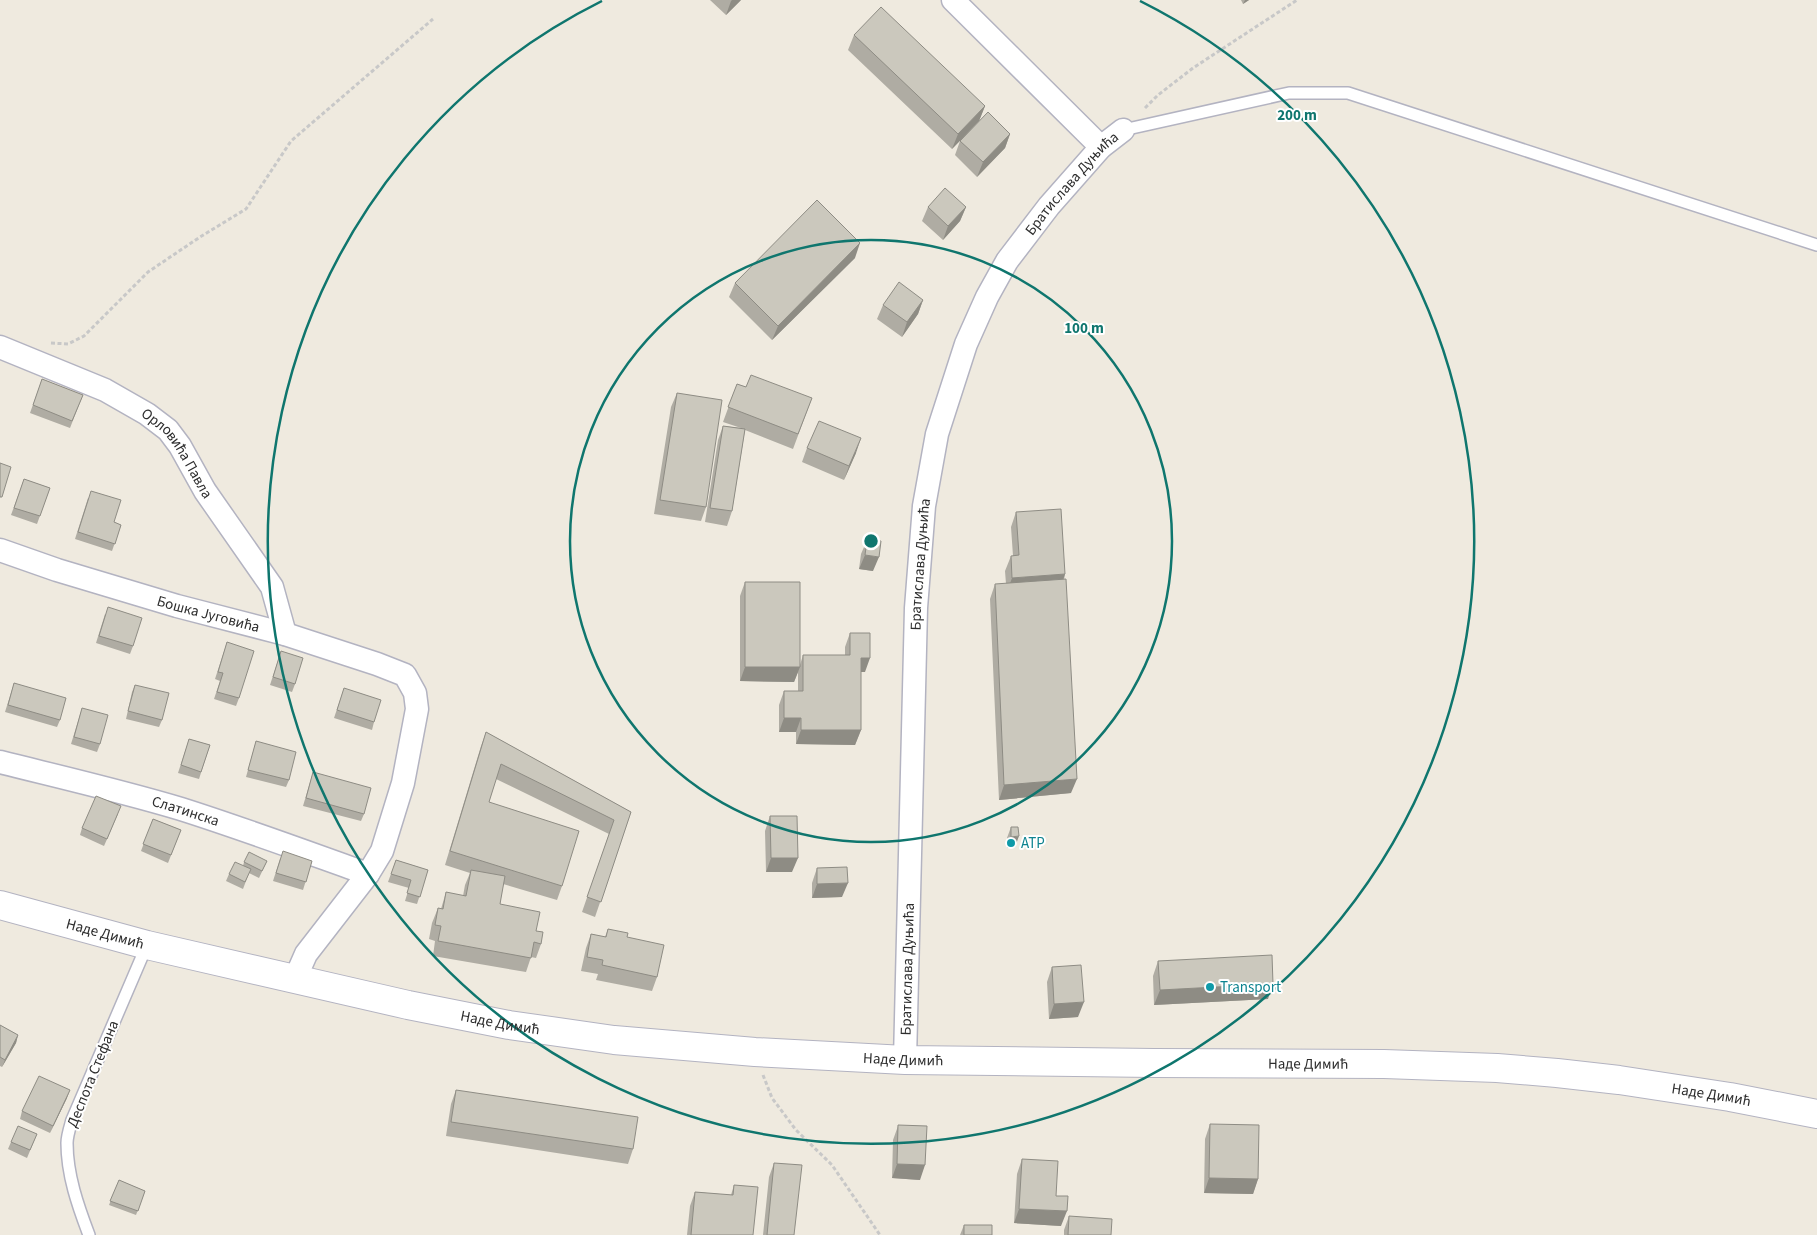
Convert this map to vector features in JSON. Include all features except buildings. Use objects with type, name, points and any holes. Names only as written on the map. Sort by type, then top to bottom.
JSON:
[{"type":"main road","name":"Наде Димић","points":[[0,905],[147,945],[418,1007],[508,1025],[633,1042],[754,1052],[905,1060],[1375,1064],[1487,1068],[1619,1080],[1730,1097],[1817,1114]]},
{"type":"street","points":[[953,0],[1101,148]]},
{"type":"street","name":"Братислава Дуњића","points":[[905,1060],[916,608],[924,506],[937,434],[966,344],[987,297],[1007,261],[1049,206],[1101,148],[1124,130]]},
{"type":"street","name":"Орловића Павла","points":[[0,347],[105,390],[147,414],[168,430],[180,446],[206,491],[272,587],[285,634]]},
{"type":"street","name":"Бошка Југовића","points":[[0,550],[57,570],[177,606],[285,634],[405,675],[414,694],[417,709],[403,783],[382,851],[368,874]]},
{"type":"street","name":"Слатинска","points":[[0,762],[115,790],[179,809],[247,830],[368,874]]},
{"type":"street","points":[[294,978],[306,954],[368,874]]},
{"type":"lane","points":[[1124,130],[1289,93],[1348,93],[1817,245]]},
{"type":"lane","name":"Деспота Стефана","points":[[89,1235],[78,1205],[69,1167],[67,1142],[72,1120],[147,945]]},
{"type":"path","points":[[1124,130],[1158,95],[1193,68],[1297,0]]},
{"type":"path","points":[[44,341],[53,344],[68,344],[84,336],[148,272],[246,208],[291,141],[433,19]]},
{"type":"path","points":[[754,1052],[772,1098],[796,1130],[832,1165],[880,1235]]},
{"type":"place","name":"ATP","points":[[1011,843]]},
{"type":"place","name":"Transport","points":[[1210,987]]}]
